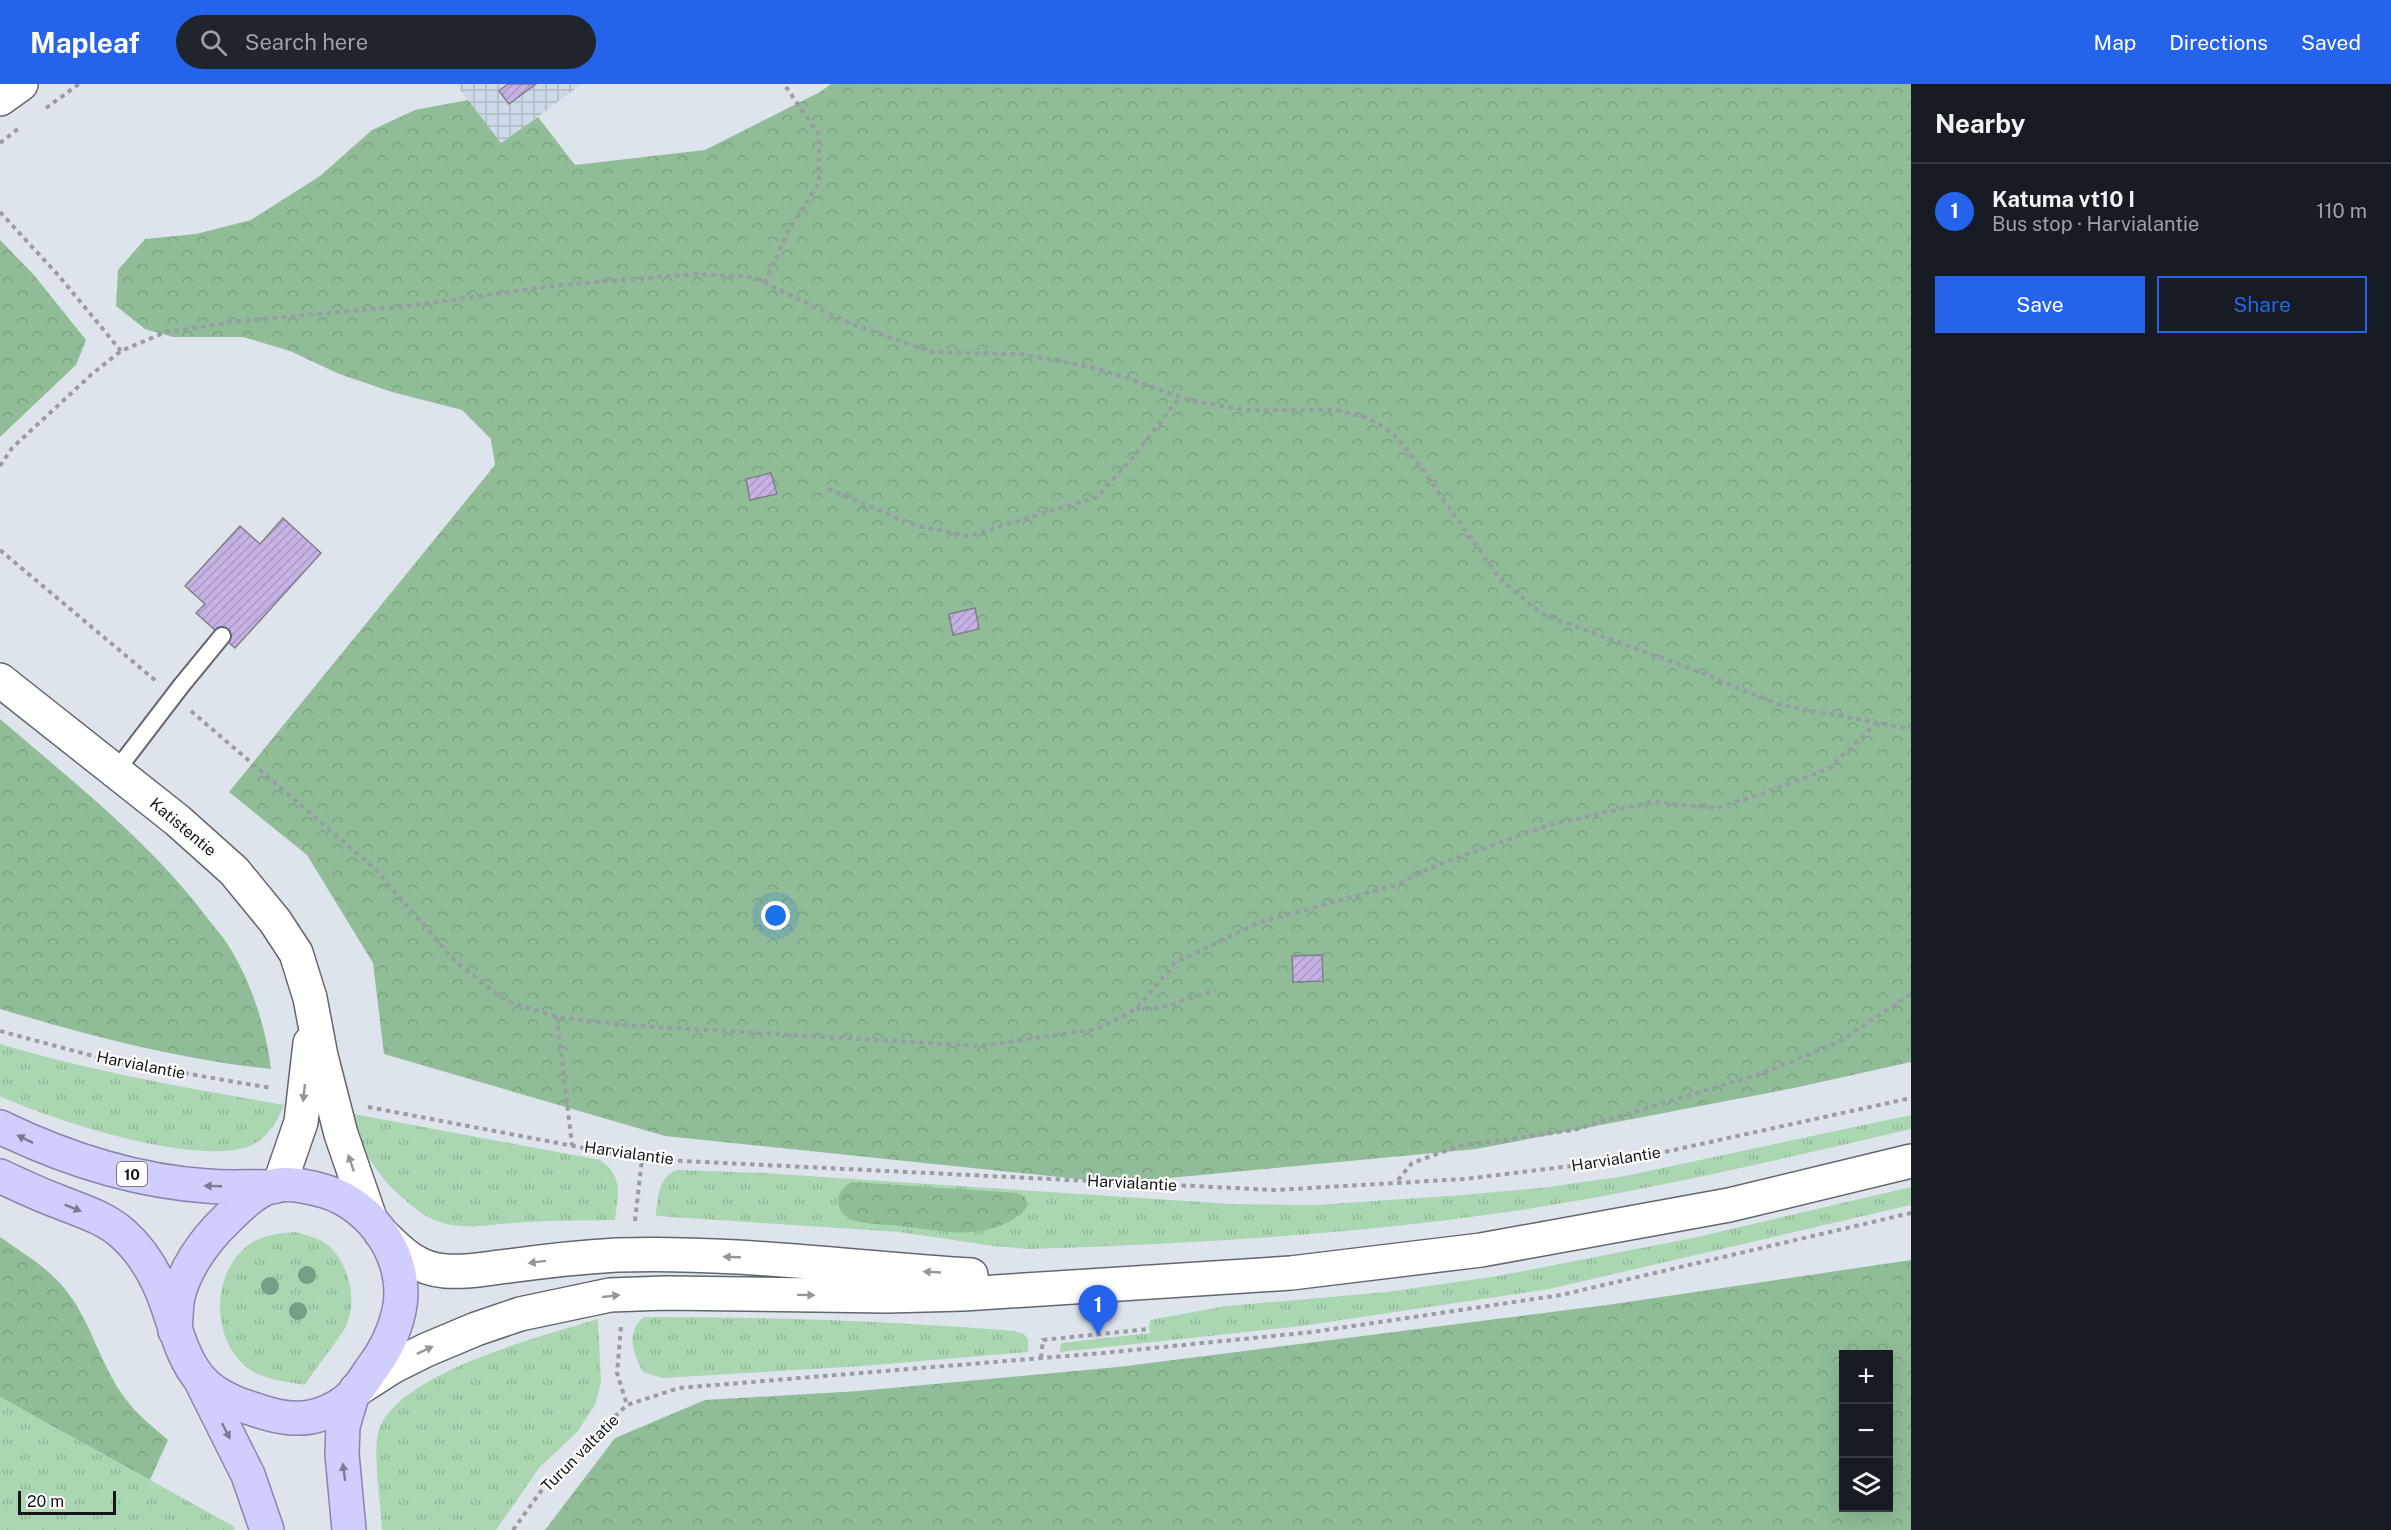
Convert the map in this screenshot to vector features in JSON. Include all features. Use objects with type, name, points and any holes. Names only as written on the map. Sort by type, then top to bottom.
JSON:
[{"type":"highway","name":"10","points":[[0,1127],[38,1145],[110,1169],[207,1186],[309,1187],[334,1194],[376,1225],[394,1256],[400,1284],[399,1309],[384,1353],[354,1393],[321,1416],[300,1419],[277,1416],[249,1408],[214,1391],[200,1379]]},
{"type":"highway","name":"10","points":[[0,1176],[102,1220],[121,1232],[140,1252],[157,1280],[175,1331],[248,1475],[267,1530]]},
{"type":"highway","points":[[175,1331],[177,1301],[187,1274],[209,1237],[238,1208],[274,1186]]},
{"type":"highway","name":"10","points":[[350,1530],[342,1454],[344,1426],[354,1393]]},
{"type":"main road","points":[[0,99],[21,84]]},
{"type":"main road","name":"Katistentie","points":[[0,680],[116,771],[210,849],[234,871],[274,921],[296,953],[310,998],[341,1134],[376,1225]]},
{"type":"main road","name":"Katistentie","points":[[274,1186],[281,1180],[301,1122],[313,1014]]},
{"type":"main road","points":[[354,1393],[409,1358],[476,1329],[520,1314],[610,1295],[665,1293],[887,1296],[963,1294],[1291,1272],[1481,1250],[1729,1205],[1911,1161]]},
{"type":"main road","points":[[376,1225],[403,1255],[421,1265],[444,1271],[470,1271],[605,1256],[669,1255],[772,1259],[895,1270],[1117,1284]]},
{"type":"lane","points":[[116,771],[222,636]]},
{"type":"path","points":[[765,283],[788,231],[819,183],[819,135],[784,84]]},
{"type":"path","points":[[0,212],[59,276],[121,351]]},
{"type":"path","points":[[0,466],[12,448],[92,374],[121,351],[166,332],[240,321],[416,305],[560,285],[694,274],[752,278],[849,323],[931,351],[1020,354],[1100,369],[1179,398],[1247,410],[1336,410],[1368,418],[1394,434],[1422,469],[1499,578],[1542,614],[1702,673],[1777,704],[1911,729]]},
{"type":"path","points":[[828,489],[917,526],[968,536],[1097,497],[1135,455],[1179,398]]},
{"type":"path","points":[[0,550],[374,868],[456,962],[506,1001],[557,1017],[623,1025],[980,1046],[1097,1029],[1136,1009],[1176,962],[1258,923],[1396,885],[1437,865],[1549,825],[1652,802],[1717,808],[1750,798],[1828,769],[1878,722]]},
{"type":"path","points":[[1136,1009],[1161,1008],[1216,990]]},
{"type":"path","points":[[1397,1181],[1412,1163],[1460,1146],[1574,1130],[1763,1073],[1837,1043],[1911,994]]},
{"type":"path","points":[[557,1017],[572,1145]]},
{"type":"path","name":"Harvialantie","points":[[0,1031],[108,1060],[272,1089]]},
{"type":"path","name":"Harvialantie","points":[[362,1106],[642,1159],[1275,1190],[1397,1181],[1465,1179],[1637,1158],[1911,1098]]},
{"type":"path","points":[[635,1228],[642,1159]]},
{"type":"path","points":[[622,1320],[617,1372],[627,1406],[679,1388],[1041,1358],[1313,1332],[1561,1295],[1911,1213]]},
{"type":"path","points":[[1041,1358],[1043,1340],[1149,1329]]},
{"type":"path","name":"Turun valtatie","points":[[513,1530],[549,1480],[627,1406]]},
{"type":"shaded area","points":[[456,84],[582,84],[501,144]]},
{"type":"green space","points":[[831,84],[1911,84],[1911,1062],[1794,1088],[1476,1149],[1117,1183],[665,1136],[384,1054],[373,963],[307,855],[229,792],[495,465],[491,439],[462,410],[392,392],[339,374],[290,351],[243,337],[173,337],[145,329],[116,306],[118,270],[145,239],[196,234],[251,220],[320,176],[372,130],[415,110],[468,100],[501,143],[538,117],[575,165],[705,150],[820,92]]},
{"type":"green space","points":[[0,240],[34,275],[86,340],[76,365],[0,437]]},
{"type":"green space","points":[[0,719],[134,836],[183,888],[221,935],[238,962],[251,991],[262,1022],[271,1069],[169,1053],[0,1009]]},
{"type":"green space","points":[[0,1044],[105,1071],[284,1105],[271,1129],[262,1139],[250,1146],[226,1151],[161,1146],[88,1128],[0,1096]]},
{"type":"green space","points":[[354,1114],[600,1160],[613,1173],[618,1187],[615,1220],[538,1221],[461,1226],[433,1219],[418,1211],[383,1178],[362,1146]]},
{"type":"green space","points":[[1911,1115],[1911,1129],[1659,1185],[1507,1212],[1328,1232],[1208,1241],[1028,1249],[899,1232],[656,1216],[660,1189],[666,1177],[677,1170],[763,1173],[1231,1204],[1317,1205],[1541,1188],[1625,1176]]},
{"type":"green space","points":[[852,1182],[1018,1193],[1025,1197],[1028,1204],[1011,1220],[995,1228],[982,1231],[955,1232],[870,1224],[853,1220],[846,1216],[839,1207],[839,1196]]},
{"type":"green space","points":[[1911,1187],[1911,1205],[1549,1289],[1301,1326],[1060,1352],[1061,1343],[1151,1333],[1150,1320],[1226,1306],[1387,1292],[1498,1276],[1693,1238]]},
{"type":"green space","points":[[295,1232],[318,1239],[333,1250],[346,1271],[351,1294],[349,1318],[345,1328],[305,1385],[264,1377],[252,1371],[238,1359],[228,1344],[222,1326],[220,1308],[222,1289],[228,1271],[237,1256],[251,1243],[261,1238]]},
{"type":"green space","points":[[0,1237],[43,1267],[65,1289],[82,1315],[116,1385],[139,1415],[168,1440],[150,1480],[0,1397]]},
{"type":"green space","points":[[1911,1260],[1911,1530],[545,1530],[615,1438],[705,1400],[859,1391],[1118,1367],[1607,1305]]},
{"type":"green space","points":[[644,1317],[829,1320],[1014,1331],[1024,1334],[1028,1339],[1028,1352],[863,1366],[662,1378],[643,1372],[636,1358],[633,1343],[634,1329]]},
{"type":"green space","points":[[598,1319],[601,1382],[595,1405],[577,1432],[539,1468],[496,1530],[382,1530],[377,1444],[378,1434],[389,1412],[411,1393],[440,1375],[473,1360]]},
{"type":"green space","points":[[0,1397],[233,1526],[235,1530],[0,1530]]},
{"type":"building","points":[[508,84],[536,84],[509,104],[499,91]]},
{"type":"building","points":[[771,473],[777,494],[750,500],[746,479]]},
{"type":"building","points":[[283,518],[321,553],[235,648],[196,613],[205,604],[185,586],[240,526],[260,544]]},
{"type":"building","points":[[975,608],[979,629],[953,635],[949,614]]},
{"type":"building","points":[[1322,955],[1323,981],[1293,982],[1292,956]]},
{"type":"place","name":"Katuma vt10 I","points":[[1098,1335]]}]
